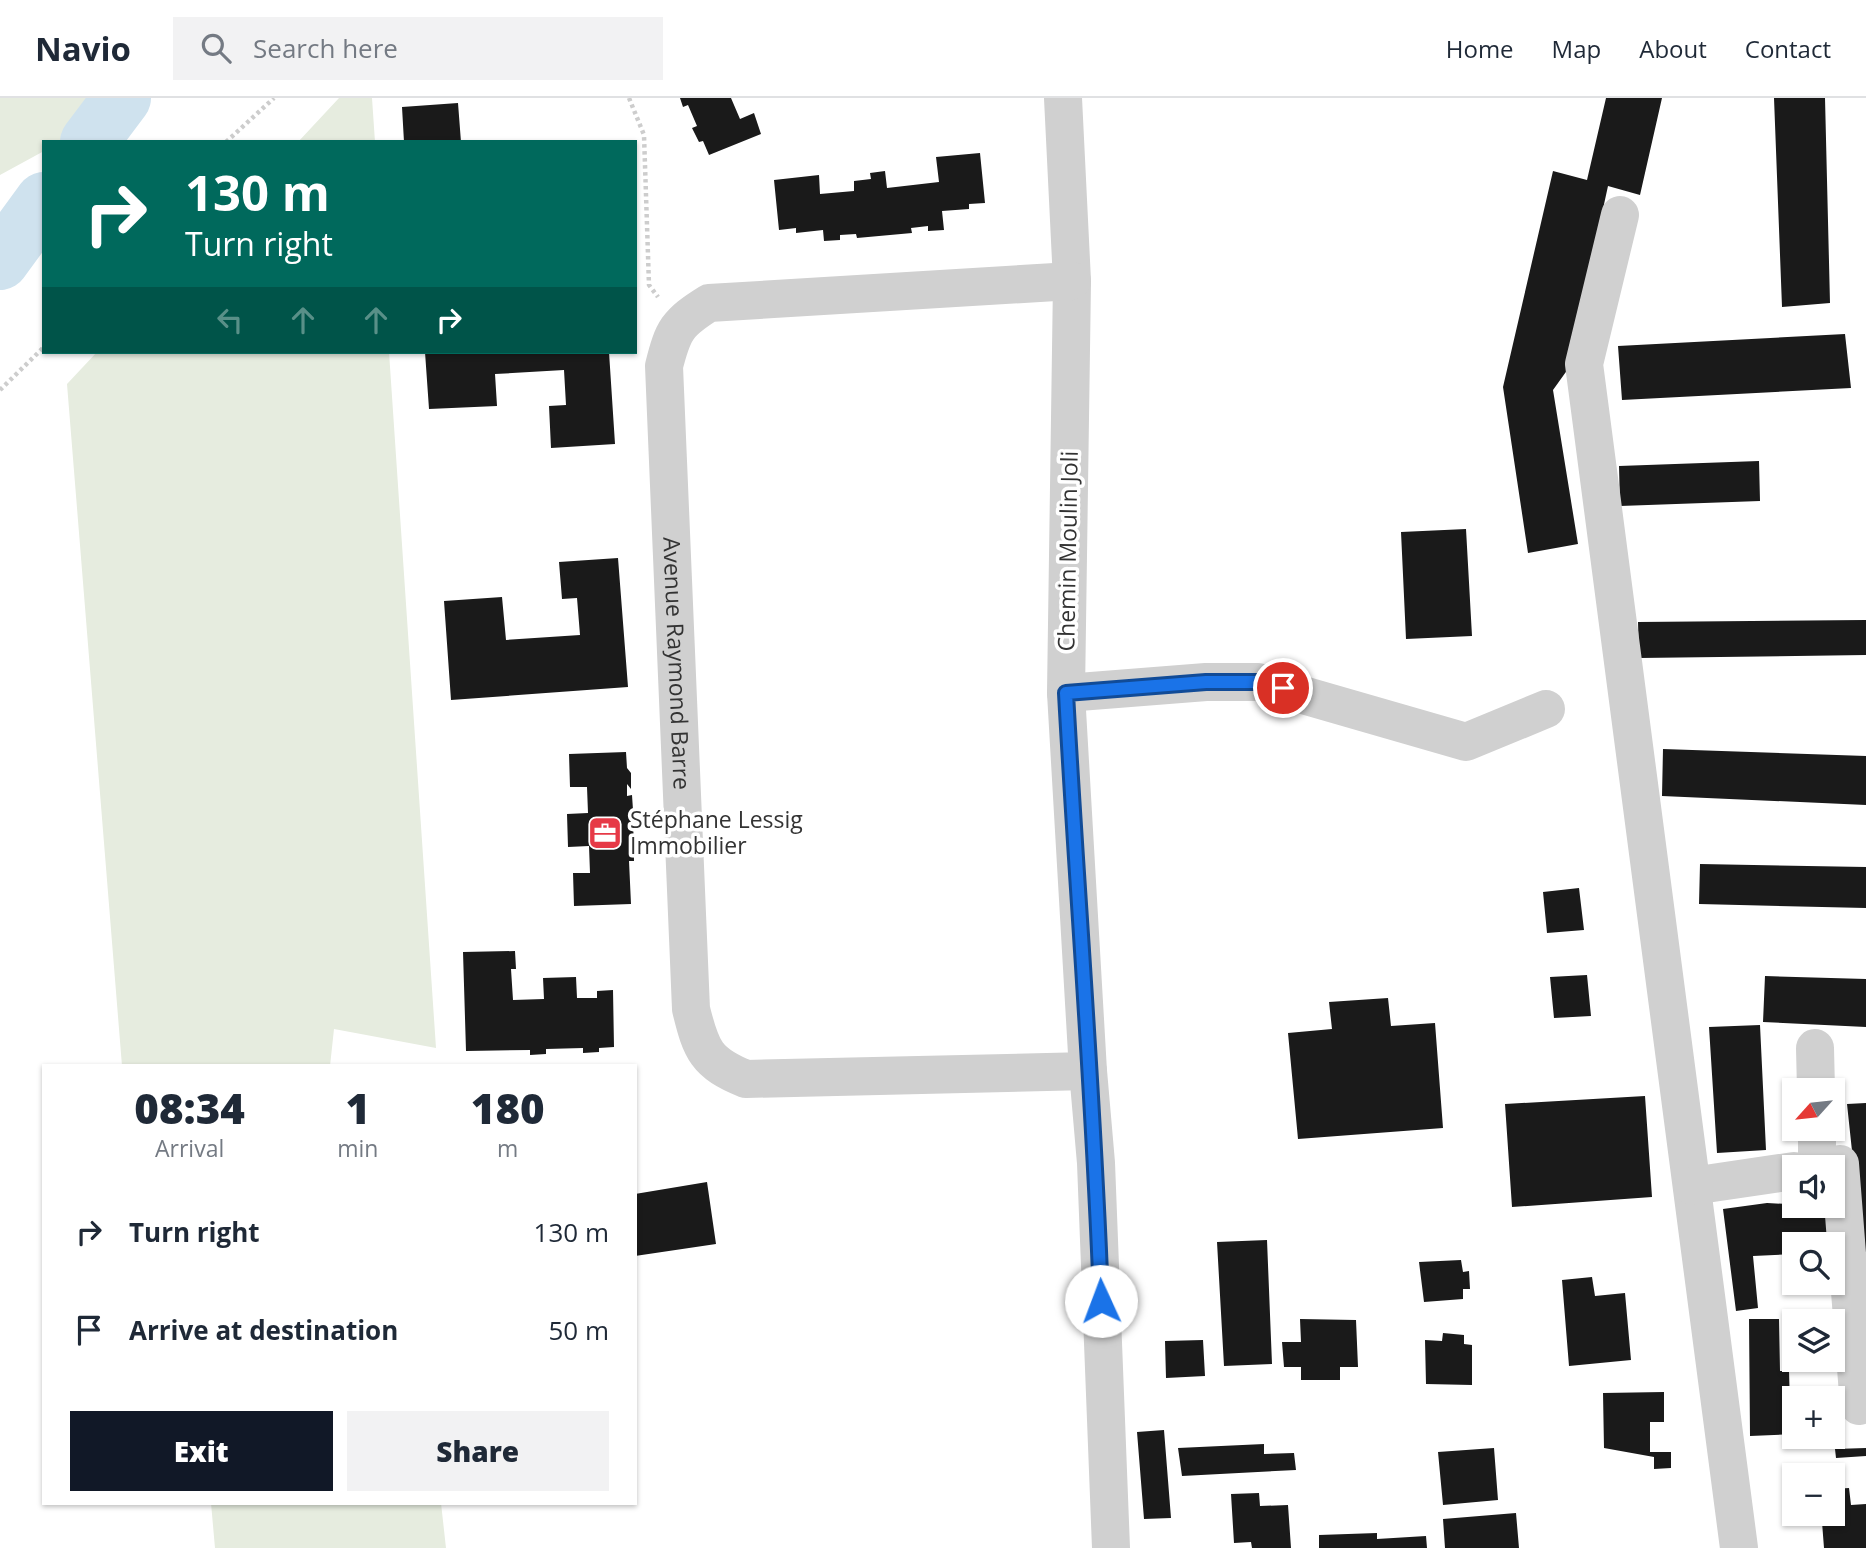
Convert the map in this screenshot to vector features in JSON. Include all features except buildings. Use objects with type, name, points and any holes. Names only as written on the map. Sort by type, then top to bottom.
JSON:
[{"type":"street","name":"Chemin Moulin Joli","points":[[1063,98],[1072,281],[1066,693],[1088,1071],[1096,1163],[1111,1548]]},
{"type":"street","points":[[1620,215],[1584,364],[1739,1548]]},
{"type":"street","name":"Avenue Raymond Barre","points":[[1072,281],[709,303],[680,325],[671,339],[664,366],[691,1009],[697,1036],[708,1057],[723,1070],[746,1079],[1088,1071]]},
{"type":"street","points":[[1066,693],[1206,682],[1258,682],[1466,741],[1546,709]]},
{"type":"street","points":[[1815,1048],[1816,1078]]},
{"type":"street","points":[[1692,1186],[1782,1173]]},
{"type":"street","points":[[1844,1218],[1859,1406]]},
{"type":"path","points":[[228,140],[274,98]]},
{"type":"path","points":[[629,98],[644,135],[649,285],[680,325]]},
{"type":"path","points":[[0,390],[42,349]]},
{"type":"shaded area","points":[[0,98],[141,98],[65,140],[42,140],[42,152],[0,175]]},
{"type":"shaded area","points":[[339,98],[372,98],[375,140],[300,140]]},
{"type":"shaded area","points":[[95,354],[389,354],[436,1048],[334,1029],[330,1064],[122,1064],[67,384]]},
{"type":"shaded area","points":[[211,1505],[441,1505],[446,1548],[215,1548]]},
{"type":"waterway","points":[[90,140],[122,98]]},
{"type":"waterway","points":[[0,261],[42,204]]},
{"type":"place","name":"Stéphane Lessig Immobilier","points":[[605,833]]},
{"type":"route","points":[[1101,1301],[1096,1163],[1088,1071],[1066,693],[1206,682],[1258,682],[1283,688]]}]
